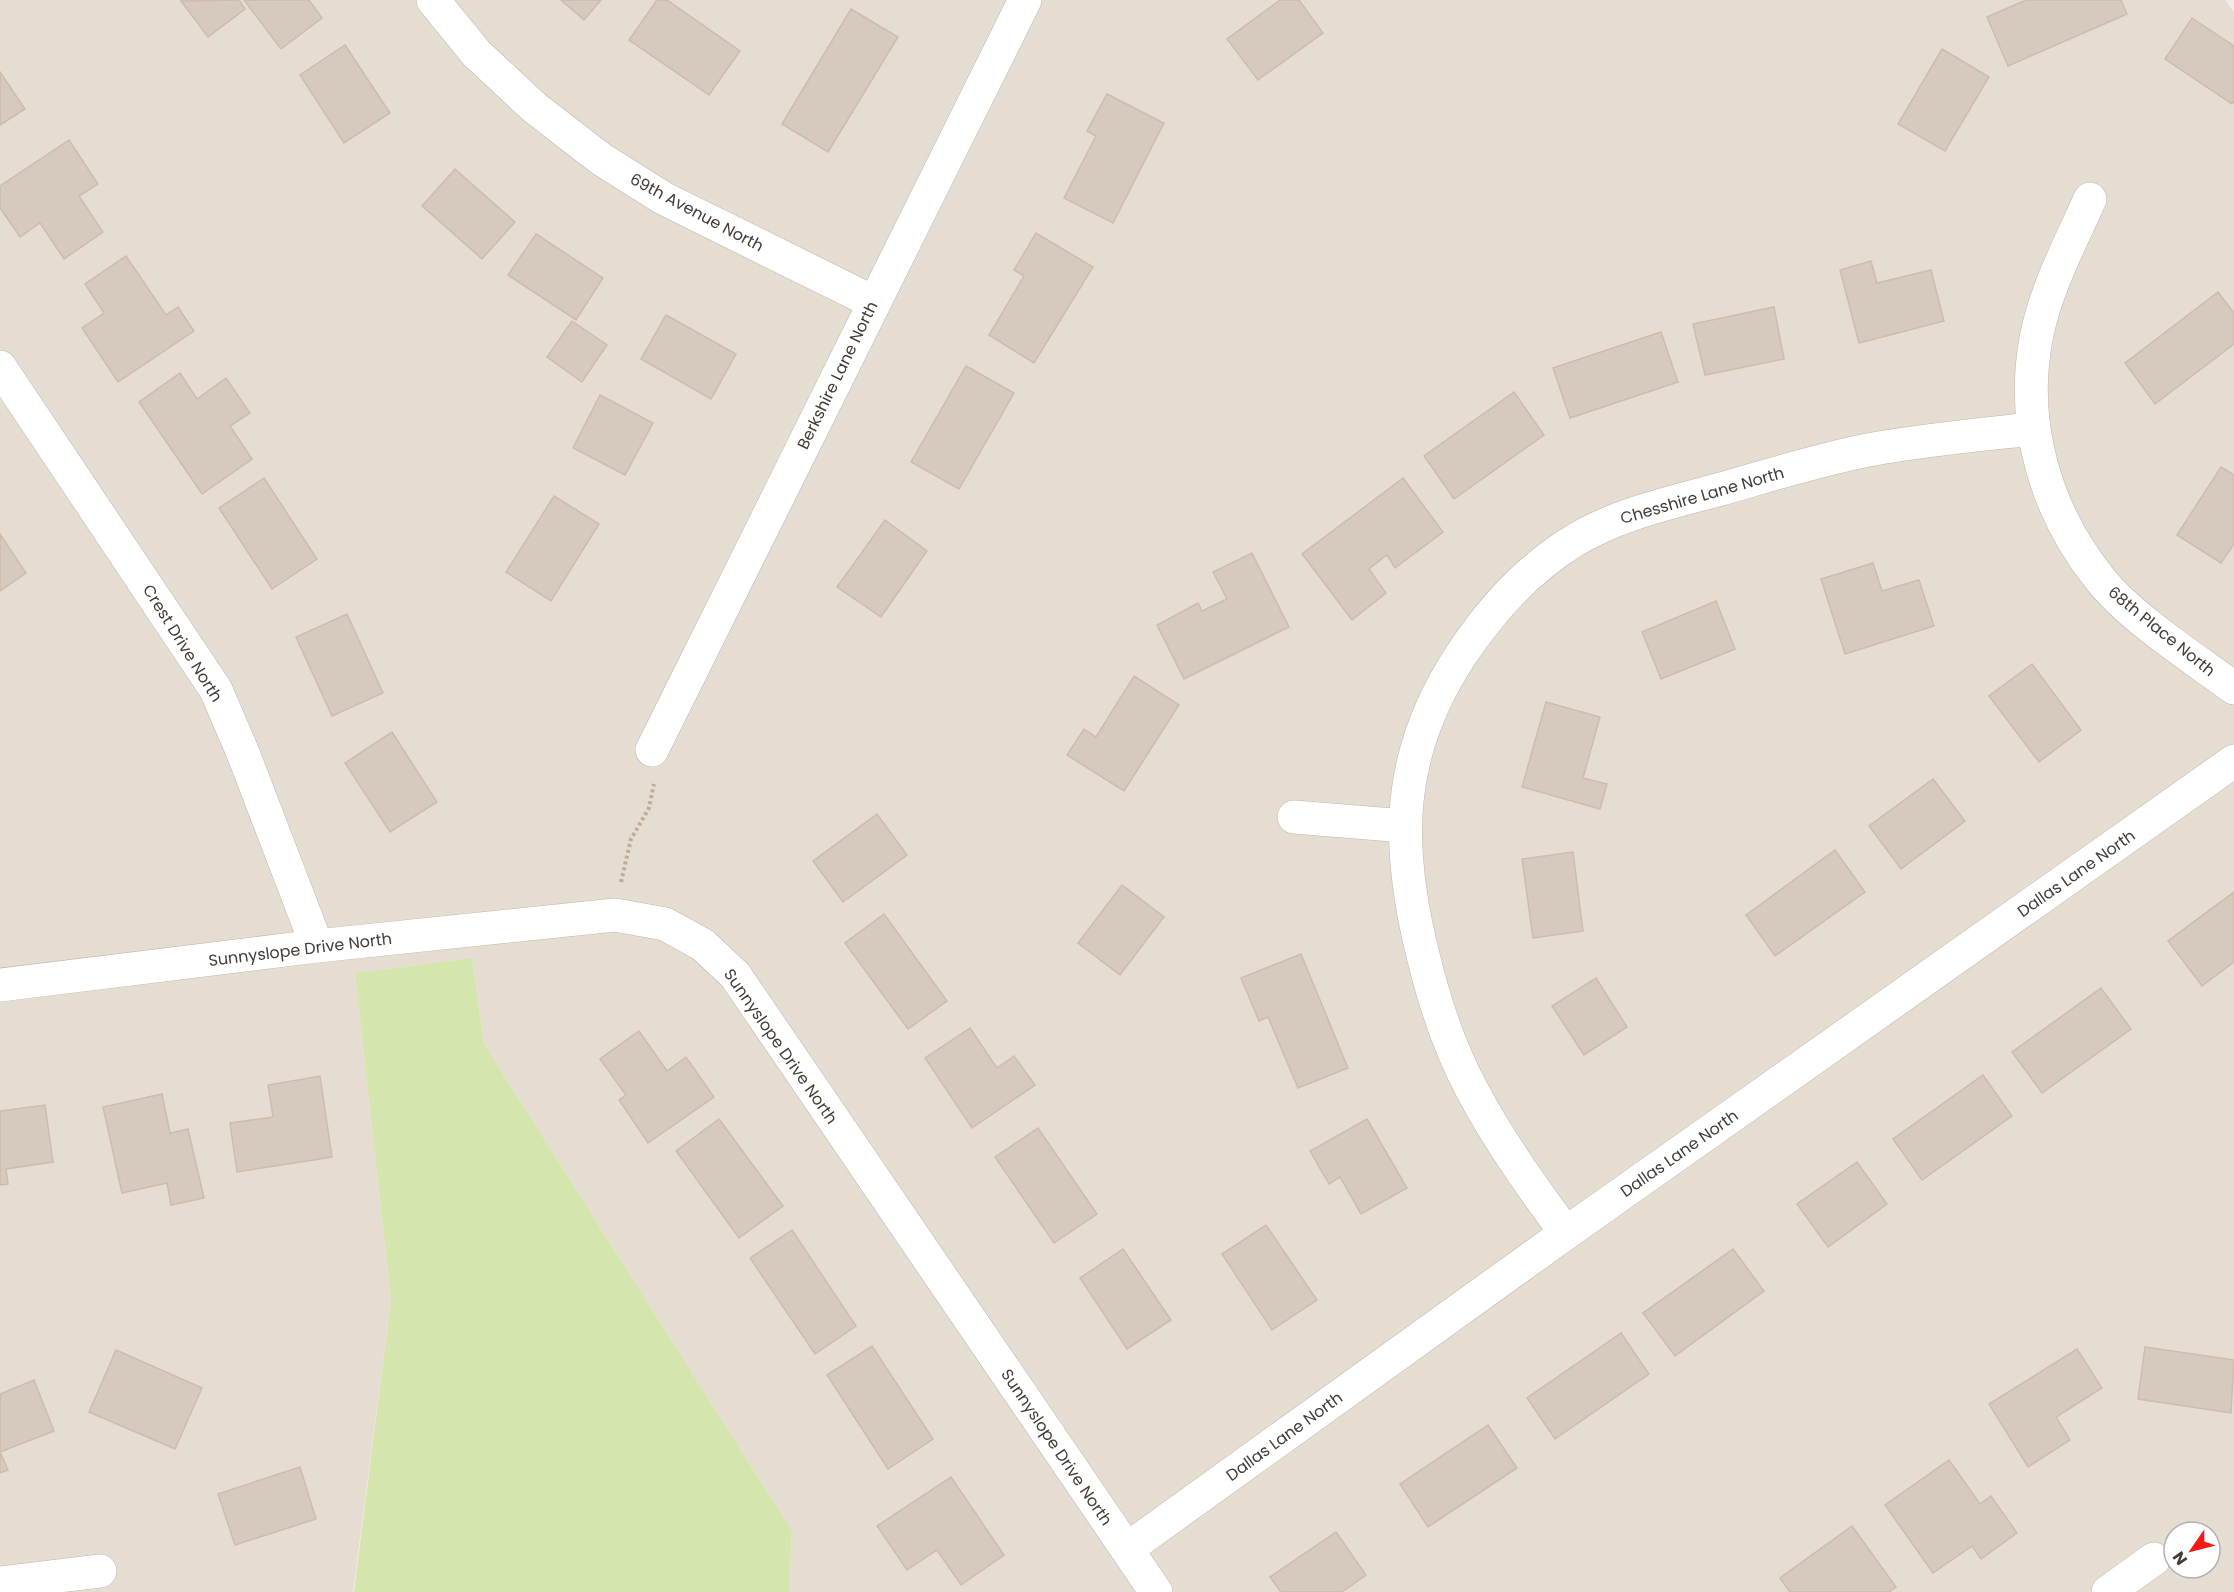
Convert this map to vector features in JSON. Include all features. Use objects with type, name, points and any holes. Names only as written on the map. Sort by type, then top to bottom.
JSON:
[{"type":"street","name":"69th Avenue North","points":[[433,0],[476,53],[535,108],[601,159],[663,198],[873,302]]},
{"type":"street","name":"Berkshire Lane North","points":[[652,750],[1025,0]]},
{"type":"street","name":"68th Place North","points":[[2090,198],[2054,282],[2036,340],[2032,429],[2044,480],[2066,529],[2100,580],[2144,620],[2234,688]]},
{"type":"street","name":"Crest Drive North","points":[[0,367],[11,405],[216,690],[243,753],[317,946]]},
{"type":"street","name":"Chesshire Lane North","points":[[1566,1233],[1525,1178],[1470,1087],[1432,992],[1411,908],[1405,862],[1404,826],[1410,774],[1442,684],[1483,622],[1517,586],[1570,543],[1612,521],[1816,463],[1923,441],[2032,429]]},
{"type":"street","name":"Dallas Lane North","points":[[1126,1549],[1566,1233],[2234,761]]},
{"type":"street","points":[[1294,817],[1404,826]]},
{"type":"street","name":"Sunnyslope Drive North","points":[[0,985],[317,946],[615,915],[665,924],[703,945],[735,975],[1156,1592]]},
{"type":"street","points":[[2108,1592],[2154,1559]]},
{"type":"street","points":[[0,1583],[100,1571]]},
{"type":"path","points":[[615,915],[631,839],[649,808],[659,762],[652,750]]},
{"type":"shaded area","points":[[0,0],[2225,0],[2234,11],[2234,1592],[789,1592],[792,1531],[484,1044],[472,958],[355,973],[391,1300],[353,1592],[0,1592]]},
{"type":"green space","points":[[472,958],[484,1044],[792,1531],[789,1592],[354,1592],[391,1300],[355,973]]},
{"type":"building","points":[[239,0],[245,9],[208,37],[181,1]]},
{"type":"building","points":[[244,0],[309,0],[322,18],[281,49]]},
{"type":"building","points":[[561,0],[601,0],[584,20]]},
{"type":"building","points":[[657,0],[667,0],[740,51],[709,95],[629,40]]},
{"type":"building","points":[[1280,0],[1299,0],[1323,33],[1258,80],[1227,39]]},
{"type":"building","points":[[2026,0],[2121,0],[2127,14],[2008,66],[1987,17]]},
{"type":"building","points":[[851,9],[898,37],[828,152],[782,124]]},
{"type":"building","points":[[2192,18],[2234,46],[2234,101],[2232,104],[2165,59]]},
{"type":"building","points":[[345,45],[390,113],[344,143],[300,75]]},
{"type":"building","points":[[1942,49],[1989,77],[1945,151],[1898,124]]},
{"type":"building","points":[[0,72],[25,109],[0,125]]},
{"type":"building","points":[[1107,94],[1164,123],[1113,223],[1064,198],[1096,136],[1087,131]]},
{"type":"building","points":[[69,140],[98,184],[79,196],[103,232],[64,259],[40,223],[20,237],[0,208],[0,186]]},
{"type":"building","points":[[455,169],[515,222],[482,259],[422,206]]},
{"type":"building","points":[[1036,233],[1093,267],[1034,363],[989,335],[1024,276],[1014,270]]},
{"type":"building","points":[[536,234],[603,278],[576,320],[508,275]]},
{"type":"building","points":[[126,256],[166,315],[178,307],[194,331],[118,382],[82,328],[104,313],[85,284]]},
{"type":"building","points":[[1871,261],[1877,283],[1931,270],[1944,321],[1859,343],[1840,270]]},
{"type":"building","points":[[2218,292],[2234,313],[2234,344],[2155,404],[2125,363]]},
{"type":"building","points":[[1774,307],[1784,359],[1705,375],[1693,324]]},
{"type":"building","points":[[666,315],[736,354],[711,399],[641,359]]},
{"type":"building","points":[[572,321],[607,345],[582,382],[547,357]]},
{"type":"building","points":[[1661,332],[1678,382],[1570,418],[1553,368]]},
{"type":"building","points":[[966,366],[1014,393],[959,489],[911,462]]},
{"type":"building","points":[[180,373],[197,399],[226,378],[250,413],[230,426],[252,459],[202,494],[139,402]]},
{"type":"building","points":[[1514,392],[1544,435],[1454,499],[1424,456]]},
{"type":"building","points":[[600,395],[653,423],[625,475],[573,448]]},
{"type":"building","points":[[2221,467],[2234,475],[2234,544],[2221,563],[2177,535]]},
{"type":"building","points":[[264,478],[317,559],[272,589],[219,508]]},
{"type":"building","points":[[1403,478],[1443,532],[1395,568],[1387,555],[1369,569],[1386,593],[1352,620],[1302,554]]},
{"type":"building","points":[[554,496],[599,524],[551,601],[506,572]]},
{"type":"building","points":[[885,520],[927,551],[881,617],[837,587]]},
{"type":"building","points":[[0,534],[26,573],[0,591]]},
{"type":"building","points":[[1252,553],[1289,627],[1184,679],[1157,625],[1198,603],[1202,611],[1227,599],[1213,572]]},
{"type":"building","points":[[1873,563],[1882,591],[1919,580],[1934,626],[1845,654],[1821,579]]},
{"type":"building","points":[[1716,601],[1735,649],[1661,679],[1642,632]]},
{"type":"building","points":[[347,614],[383,693],[332,716],[296,637]]},
{"type":"building","points":[[2032,664],[2081,730],[2039,762],[1989,696]]},
{"type":"building","points":[[1134,676],[1179,705],[1124,791],[1067,755],[1084,729],[1096,737]]},
{"type":"building","points":[[1546,702],[1600,717],[1583,778],[1607,784],[1600,809],[1522,787]]},
{"type":"building","points":[[392,732],[437,802],[390,832],[345,763]]},
{"type":"building","points":[[1933,779],[1965,821],[1901,869],[1869,826]]},
{"type":"building","points":[[877,814],[907,855],[843,902],[813,861]]},
{"type":"building","points":[[1835,850],[1865,892],[1775,956],[1746,915]]},
{"type":"building","points":[[1573,852],[1583,931],[1533,938],[1522,859]]},
{"type":"building","points":[[1122,885],[1164,917],[1120,975],[1078,943]]},
{"type":"building","points":[[2234,892],[2234,962],[2202,986],[2168,941]]},
{"type":"building","points":[[884,914],[947,1001],[908,1029],[845,943]]},
{"type":"building","points":[[1301,954],[1348,1068],[1298,1088],[1268,1017],[1259,1021],[1241,978]]},
{"type":"building","points":[[1596,978],[1627,1027],[1584,1055],[1552,1006]]},
{"type":"building","points":[[2101,988],[2131,1029],[2042,1093],[2012,1052]]},
{"type":"building","points":[[970,1028],[997,1068],[1014,1056],[1035,1085],[972,1128],[925,1058]]},
{"type":"building","points":[[639,1031],[667,1071],[686,1057],[714,1097],[648,1143],[619,1100],[626,1095],[600,1059]]},
{"type":"building","points":[[1983,1075],[2012,1116],[1922,1180],[1893,1139]]},
{"type":"building","points":[[320,1076],[332,1157],[237,1172],[230,1123],[273,1117],[268,1085]]},
{"type":"building","points":[[162,1094],[170,1133],[188,1129],[204,1198],[171,1205],[167,1183],[122,1193],[103,1107]]},
{"type":"building","points":[[45,1105],[53,1162],[6,1169],[8,1184],[0,1185],[0,1111]]},
{"type":"building","points":[[719,1119],[783,1206],[739,1238],[676,1151]]},
{"type":"building","points":[[1367,1119],[1407,1188],[1361,1214],[1340,1177],[1329,1184],[1310,1151]]},
{"type":"building","points":[[1038,1128],[1097,1214],[1054,1243],[995,1157]]},
{"type":"building","points":[[1857,1162],[1887,1204],[1828,1247],[1797,1204]]},
{"type":"building","points":[[1266,1225],[1317,1300],[1272,1330],[1222,1254]]},
{"type":"building","points":[[792,1230],[856,1326],[815,1354],[750,1258]]},
{"type":"building","points":[[1123,1249],[1171,1320],[1127,1349],[1080,1278]]},
{"type":"building","points":[[1733,1249],[1764,1291],[1675,1356],[1643,1313]]},
{"type":"building","points":[[1621,1333],[1649,1374],[1555,1439],[1527,1398]]},
{"type":"building","points":[[872,1346],[933,1439],[888,1469],[827,1375]]},
{"type":"building","points":[[2145,1347],[2234,1360],[2231,1413],[2138,1399]]},
{"type":"building","points":[[2077,1349],[2102,1388],[2056,1417],[2070,1440],[2028,1467],[1989,1404]]},
{"type":"building","points":[[116,1350],[202,1388],[175,1449],[89,1412]]},
{"type":"building","points":[[34,1380],[54,1431],[0,1452],[0,1394]]},
{"type":"building","points":[[1488,1425],[1517,1468],[1428,1527],[1400,1484]]},
{"type":"building","points":[[0,1452],[8,1470],[0,1473]]},
{"type":"building","points":[[1949,1460],[1980,1504],[1991,1496],[2017,1533],[1981,1559],[1972,1546],[1933,1573],[1885,1505]]},
{"type":"building","points":[[300,1467],[316,1519],[235,1545],[218,1494]]},
{"type":"building","points":[[951,1477],[1004,1555],[961,1585],[937,1550],[907,1570],[877,1526]]},
{"type":"building","points":[[1852,1526],[1896,1587],[1889,1592],[1790,1592],[1780,1578]]},
{"type":"building","points":[[1336,1532],[1366,1575],[1342,1592],[1281,1592],[1270,1577]]}]
